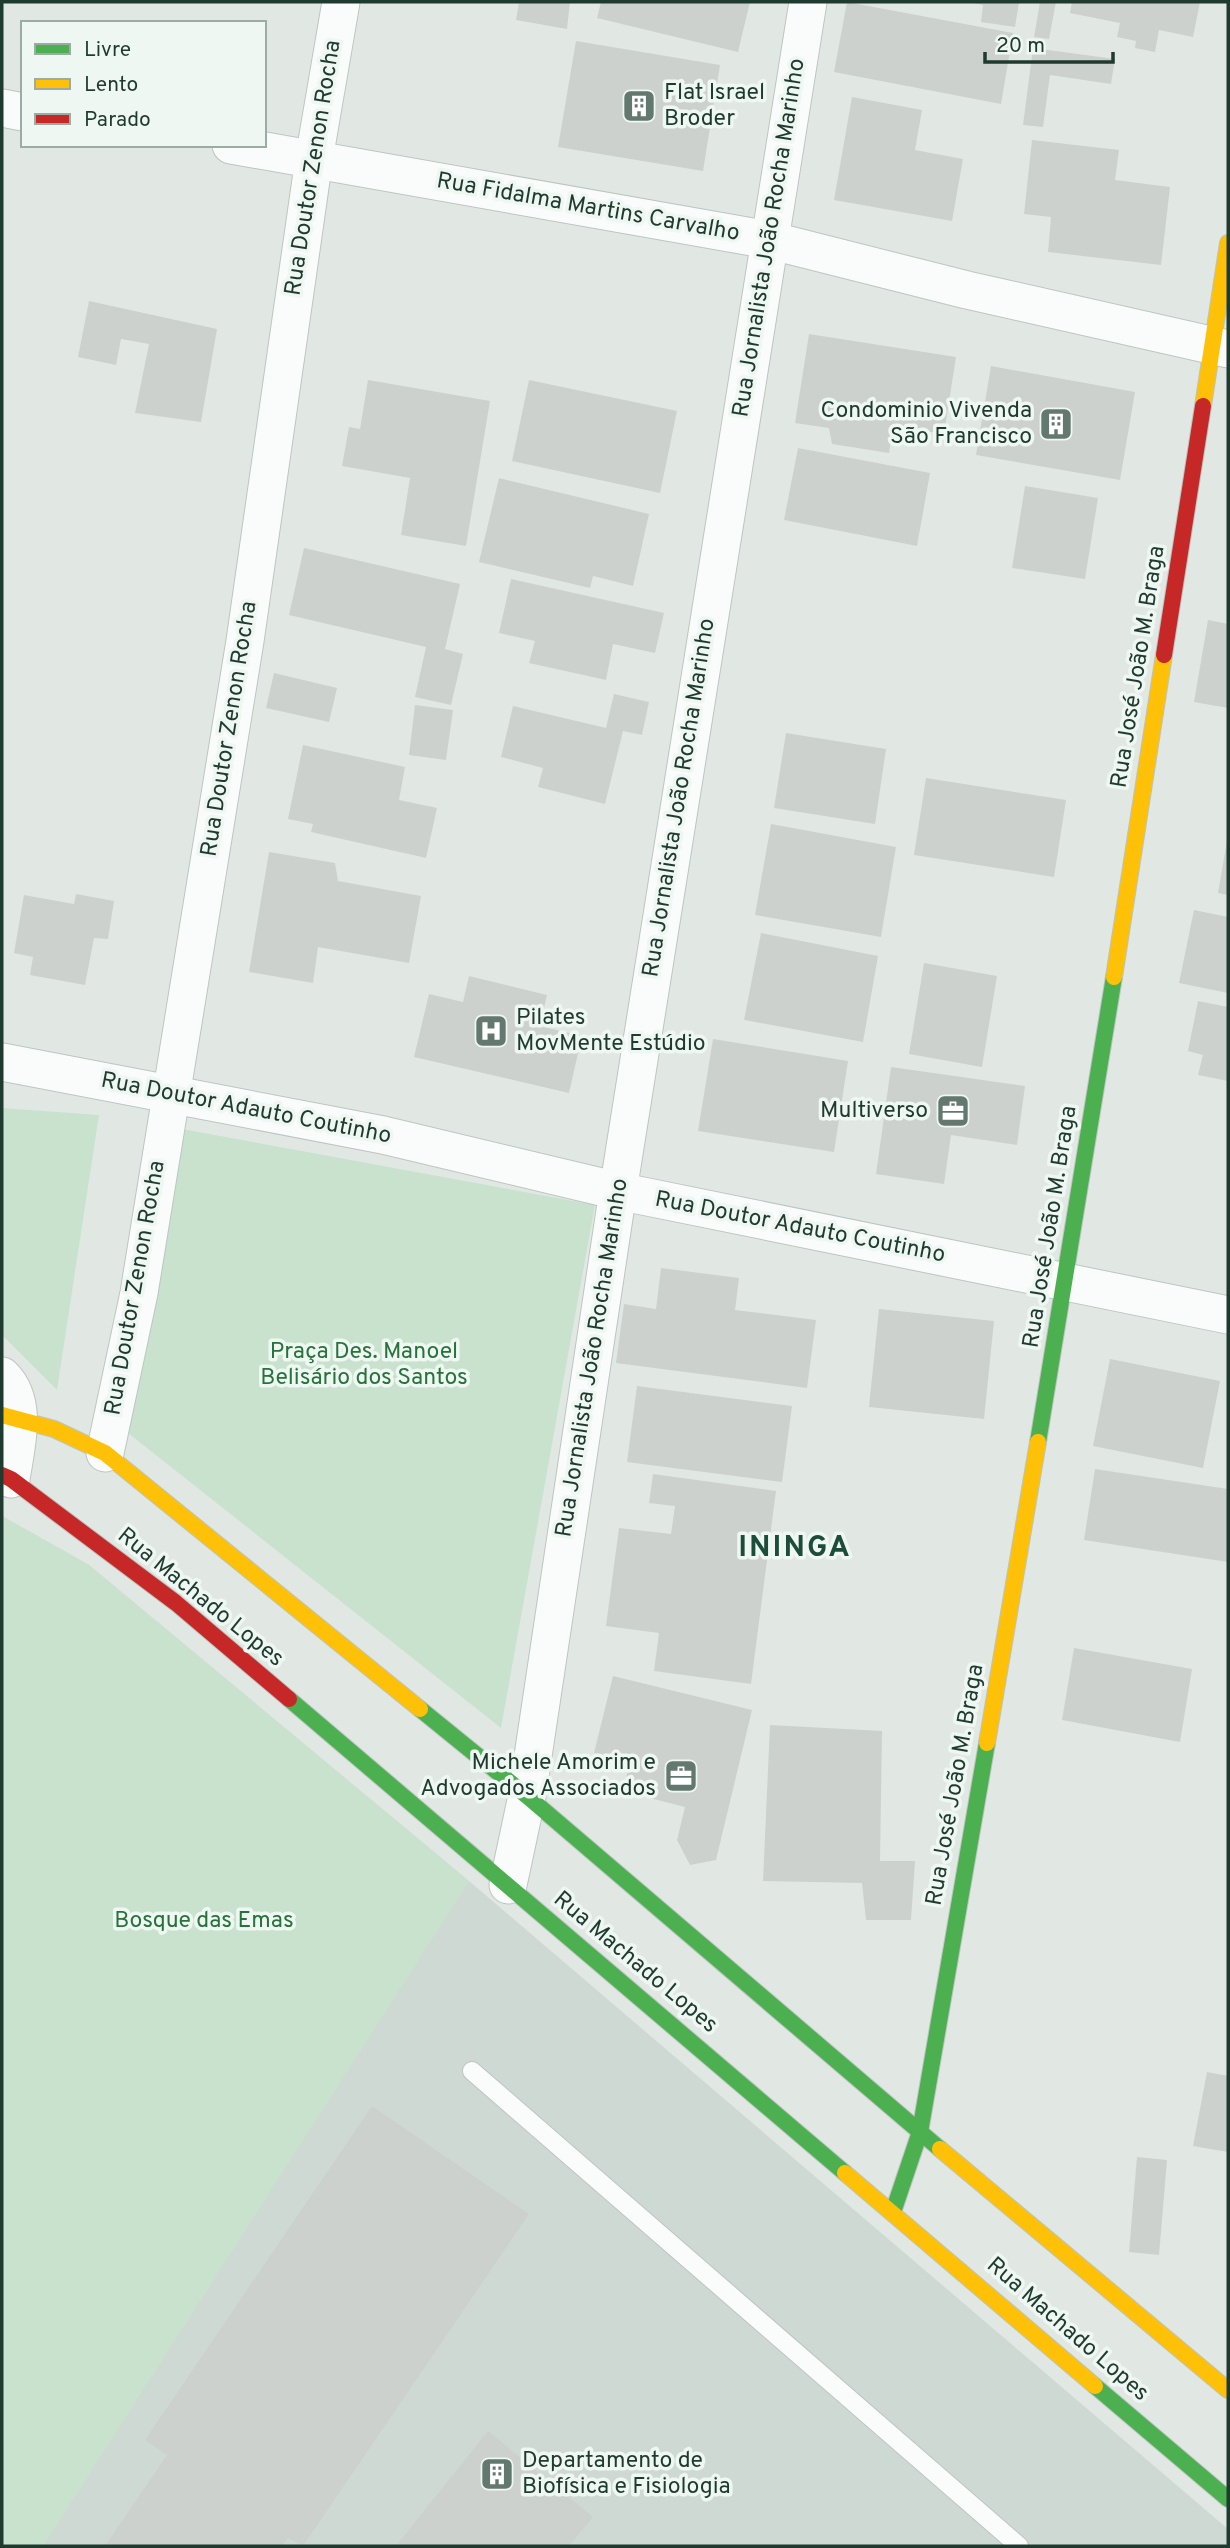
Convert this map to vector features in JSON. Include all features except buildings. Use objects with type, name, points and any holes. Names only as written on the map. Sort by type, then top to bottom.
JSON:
[{"type":"street","name":"Rua Doutor Zenon Rocha","points":[[105,1453],[139,1293],[245,641],[314,159],[341,2]]},
{"type":"street","name":"Rua Jornalista João Rocha Marinho","points":[[509,1885],[527,1796],[618,1191],[808,2]]},
{"type":"street","points":[[2,108],[21,112]]},
{"type":"street","name":"Rua Fidalma Martins Carvalho","points":[[243,147],[769,240],[967,290],[1220,348]]},
{"type":"street","name":"Rua José João M. Braga","points":[[893,2212],[920,2132],[1066,1282],[1220,348],[1228,243]]},
{"type":"street","name":"Rua Doutor Adauto Coutinho","points":[[2,1062],[383,1135],[618,1191],[1228,1315]]},
{"type":"street","points":[[2,1376],[13,1397],[6,1477]]},
{"type":"street","points":[[11,1416],[54,1429],[105,1453],[527,1796],[920,2132],[1228,2390]]},
{"type":"street","name":"Rua Machado Lopes","points":[[6,1477],[176,1603],[1228,2499]]},
{"type":"lane","points":[[472,2071],[1019,2546]]},
{"type":"shaded area","points":[[2,1516],[89,1565],[469,1881],[1228,2529],[1228,2546],[2,2546]]},
{"type":"green space","points":[[2,1108],[99,1115],[57,1390],[2,1335]]},
{"type":"green space","name":"Praça Des. Manoel Belisário dos Santos","points":[[182,1129],[595,1205],[501,1728],[128,1433]]},
{"type":"green space","name":"Bosque das Emas","points":[[2,1516],[89,1565],[469,1881],[43,2546],[2,2546]]},
{"type":"traffic: fast","points":[[1038,1442],[1114,977]]},
{"type":"traffic: fast","points":[[289,1699],[845,2173]]},
{"type":"traffic: fast","points":[[420,1709],[527,1796],[940,2149]]},
{"type":"traffic: fast","points":[[893,2212],[920,2132],[987,1743]]},
{"type":"traffic: fast","points":[[1095,2386],[1228,2499]]},
{"type":"traffic: slow","points":[[1203,406],[1228,243]]},
{"type":"traffic: slow","points":[[1114,977],[1164,655]]},
{"type":"traffic: slow","points":[[2,1415],[54,1429],[105,1453],[420,1709]]},
{"type":"traffic: slow","points":[[987,1743],[1038,1442]]},
{"type":"traffic: slow","points":[[940,2149],[1228,2390]]},
{"type":"traffic: slow","points":[[845,2173],[1095,2386]]},
{"type":"traffic: jam","points":[[1164,655],[1203,406]]},
{"type":"traffic: jam","points":[[2,1475],[11,1479],[176,1603],[289,1699]]},
{"type":"place","name":"Flat Israel Broder","points":[[639,106]]},
{"type":"place","name":"Condominio Vivenda São Francisco","points":[[1056,424]]},
{"type":"place","name":"Pilates MovMente Estúdio","points":[[491,1031]]},
{"type":"place","name":"Multiverso","points":[[953,1111]]},
{"type":"place","name":"Michele Amorim e Advogados Associados","points":[[681,1776]]},
{"type":"place","name":"Departamento de Biofísica e Fisiologia","points":[[497,2474]]},
{"type":"district","name":"ININGA","points":[[795,1548]]}]
